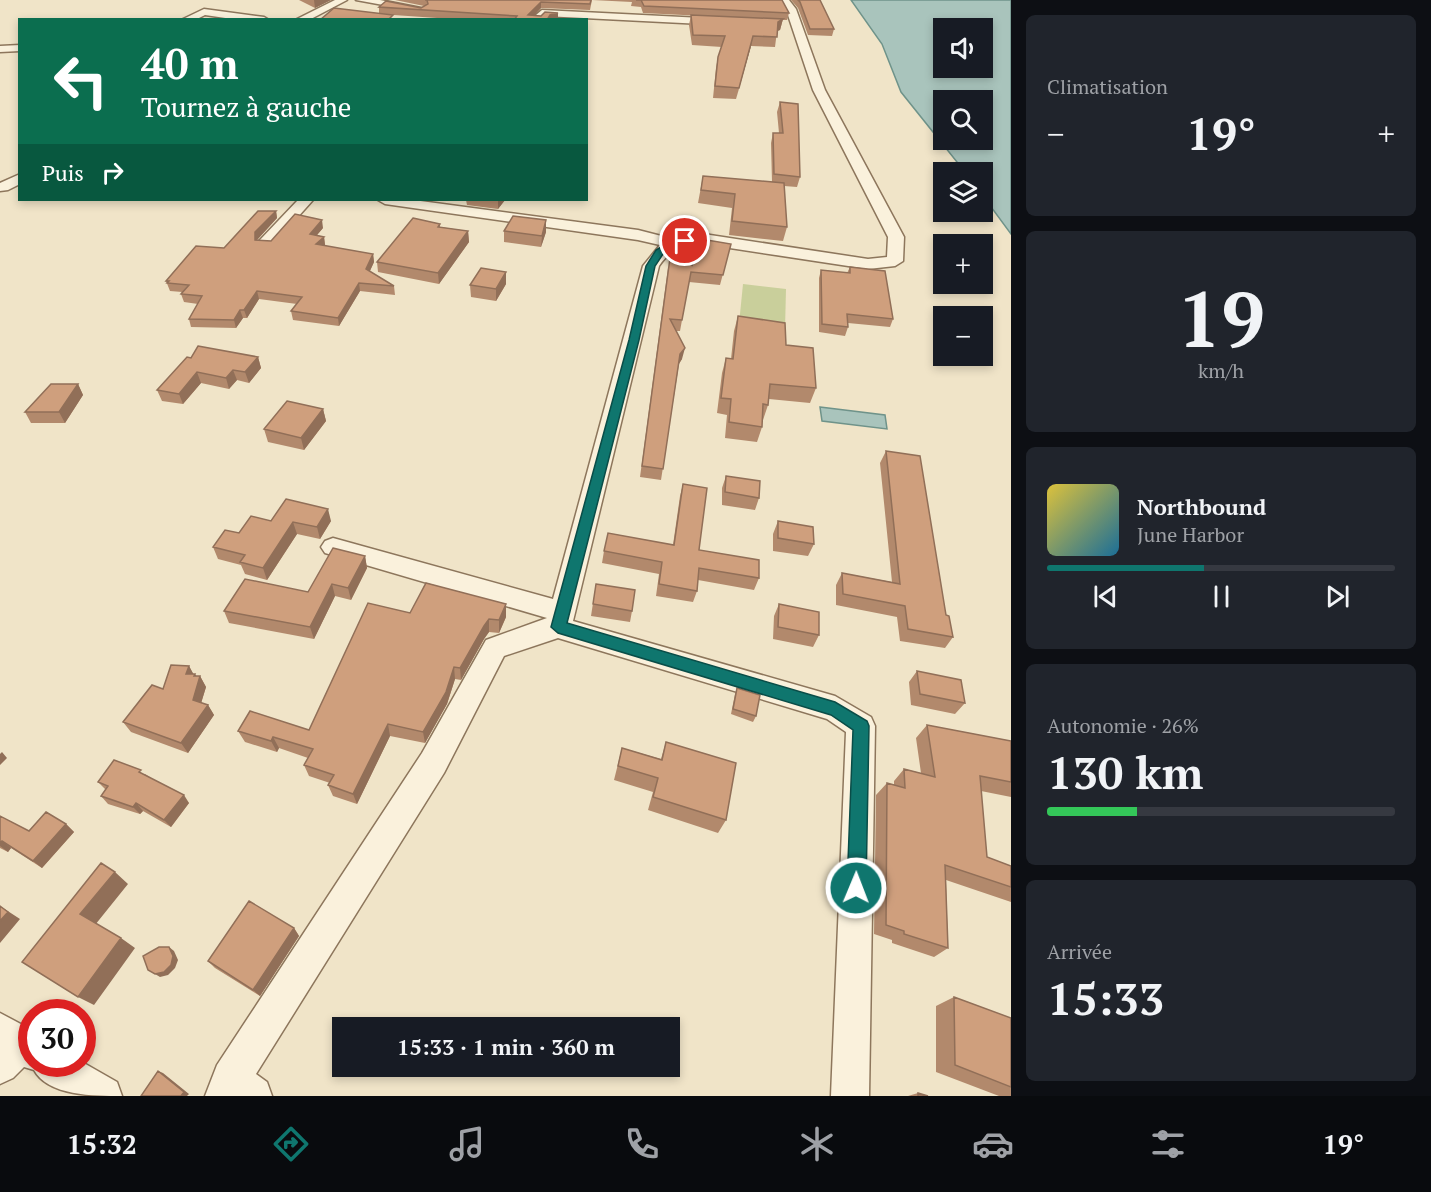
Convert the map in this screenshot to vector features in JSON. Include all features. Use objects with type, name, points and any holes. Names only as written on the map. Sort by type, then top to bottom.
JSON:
[{"type":"street","points":[[304,18],[342,0]]},
{"type":"street","points":[[361,0],[426,7],[409,18]]},
{"type":"street","points":[[560,620],[634,340],[651,266],[660,252],[673,244],[698,238],[868,264],[895,261],[896,237],[819,90],[791,24],[791,9],[784,0]]},
{"type":"street","points":[[190,18],[204,12],[249,18]]},
{"type":"street","points":[[537,18],[542,13],[731,22]]},
{"type":"street","points":[[0,49],[18,48]]},
{"type":"street","points":[[3,186],[18,179]]},
{"type":"street","points":[[265,244],[305,201]]},
{"type":"street","points":[[392,201],[638,235],[673,244]]},
{"type":"street","points":[[333,547],[835,709],[861,726],[850,1096]]},
{"type":"street","points":[[236,1090],[433,763],[495,648],[560,620]]},
{"type":"street","points":[[68,1077],[103,1096]]},
{"type":"green space","points":[[743,284],[786,289],[785,330],[739,324]]},
{"type":"water","points":[[851,0],[1011,0],[1011,234],[993,210],[993,162],[957,162],[947,150],[993,150],[993,90],[933,90],[933,132],[901,92],[882,44]]},
{"type":"water","points":[[820,407],[885,415],[887,429],[822,421]]},
{"type":"building","points":[[427,0],[591,0],[590,4],[541,2],[528,15],[541,16],[545,12],[558,13],[550,15],[548,18],[516,18],[517,16],[379,7],[386,1],[421,8],[428,4]]},
{"type":"building","points":[[641,0],[782,0],[789,13],[644,6]]},
{"type":"building","points":[[798,0],[820,0],[834,29],[810,29]]},
{"type":"building","points":[[334,8],[393,15],[390,18],[322,18]]},
{"type":"building","points":[[691,15],[783,19],[778,22],[777,37],[753,36],[739,88],[715,86],[718,57],[725,36],[693,35]]},
{"type":"building","points":[[780,102],[798,104],[800,177],[774,174],[773,133],[783,133]]},
{"type":"building","points":[[703,176],[784,183],[787,227],[732,221],[735,194],[701,190]]},
{"type":"building","points":[[258,211],[276,211],[255,232],[255,240],[271,241],[295,214],[322,220],[310,234],[324,237],[316,244],[373,254],[366,269],[394,286],[359,283],[338,318],[291,311],[302,297],[257,291],[234,320],[189,319],[202,296],[181,294],[189,285],[166,281],[196,246],[224,248]]},
{"type":"building","points":[[513,216],[546,220],[542,236],[504,231]]},
{"type":"building","points":[[413,218],[440,224],[438,227],[468,231],[438,273],[377,262]]},
{"type":"building","points":[[701,239],[731,244],[723,275],[691,272],[682,320],[670,319],[685,348],[680,354],[663,469],[642,466],[670,258],[693,260],[692,266]]},
{"type":"building","points":[[850,267],[885,271],[893,319],[847,314],[848,327],[822,324],[821,270],[850,273]]},
{"type":"building","points":[[481,268],[506,272],[496,289],[470,285]]},
{"type":"building","points":[[738,316],[785,323],[786,345],[813,348],[816,388],[770,384],[768,405],[763,404],[762,427],[729,422],[731,399],[721,398],[726,358],[733,359]]},
{"type":"building","points":[[198,346],[258,357],[245,372],[233,370],[226,378],[197,372],[179,394],[157,390],[187,357],[191,358]]},
{"type":"building","points":[[51,384],[78,384],[59,412],[25,412]]},
{"type":"building","points":[[287,401],[323,409],[301,438],[264,429]]},
{"type":"building","points":[[886,451],[920,456],[946,615],[949,616],[953,637],[908,629],[905,606],[843,594],[842,573],[900,584]]},
{"type":"building","points":[[726,476],[760,481],[759,498],[725,492]]},
{"type":"building","points":[[683,484],[707,488],[699,550],[759,560],[759,578],[699,568],[697,591],[659,584],[662,562],[604,551],[608,533],[674,545]]},
{"type":"building","points":[[286,499],[328,509],[317,527],[293,522],[263,568],[240,562],[245,555],[213,547],[225,530],[239,533],[251,516],[271,521]]},
{"type":"building","points":[[778,521],[813,527],[814,544],[778,538]]},
{"type":"building","points":[[333,548],[365,556],[348,588],[332,584],[310,627],[224,611],[245,579],[308,592]]},
{"type":"building","points":[[426,583],[506,604],[499,620],[489,619],[460,668],[454,667],[446,692],[423,732],[388,724],[353,794],[328,785],[334,775],[304,765],[313,749],[273,737],[271,741],[238,731],[250,711],[309,730],[368,603],[410,613]]},
{"type":"building","points":[[596,584],[635,590],[632,611],[593,604]]},
{"type":"building","points":[[779,604],[819,612],[819,635],[778,627]]},
{"type":"building","points":[[171,665],[189,666],[186,674],[200,676],[193,700],[208,705],[181,743],[123,722],[152,685],[163,689]]},
{"type":"building","points":[[917,671],[961,680],[965,703],[920,694]]},
{"type":"building","points":[[737,688],[760,695],[756,716],[733,709]]},
{"type":"building","points":[[927,725],[1011,741],[1011,782],[980,776],[987,857],[1011,866],[1011,887],[945,865],[948,948],[904,934],[904,931],[886,925],[887,783],[905,788],[904,769],[935,777]]},
{"type":"building","points":[[666,742],[736,763],[726,820],[653,797],[658,778],[618,766],[622,748],[662,760]]},
{"type":"building","points":[[114,760],[141,770],[139,772],[184,795],[164,820],[136,803],[133,807],[101,796],[108,786],[98,782]]},
{"type":"building","points":[[46,812],[66,824],[33,861],[2,841],[0,843],[0,816],[29,831]]},
{"type":"building","points":[[101,863],[115,872],[80,914],[121,938],[78,997],[22,962]]},
{"type":"building","points":[[249,901],[294,928],[253,990],[208,961]]},
{"type":"building","points":[[0,906],[8,912],[0,921]]},
{"type":"building","points":[[159,947],[169,947],[173,956],[171,965],[164,972],[155,974],[148,970],[143,956]]},
{"type":"building","points":[[954,997],[1011,1018],[1011,1087],[955,1065]]},
{"type":"building","points":[[158,1071],[184,1092],[181,1096],[141,1096]]},
{"type":"route","points":[[685,241],[673,244],[660,252],[651,266],[634,340],[558,627],[835,709],[861,726],[856,888]]}]
